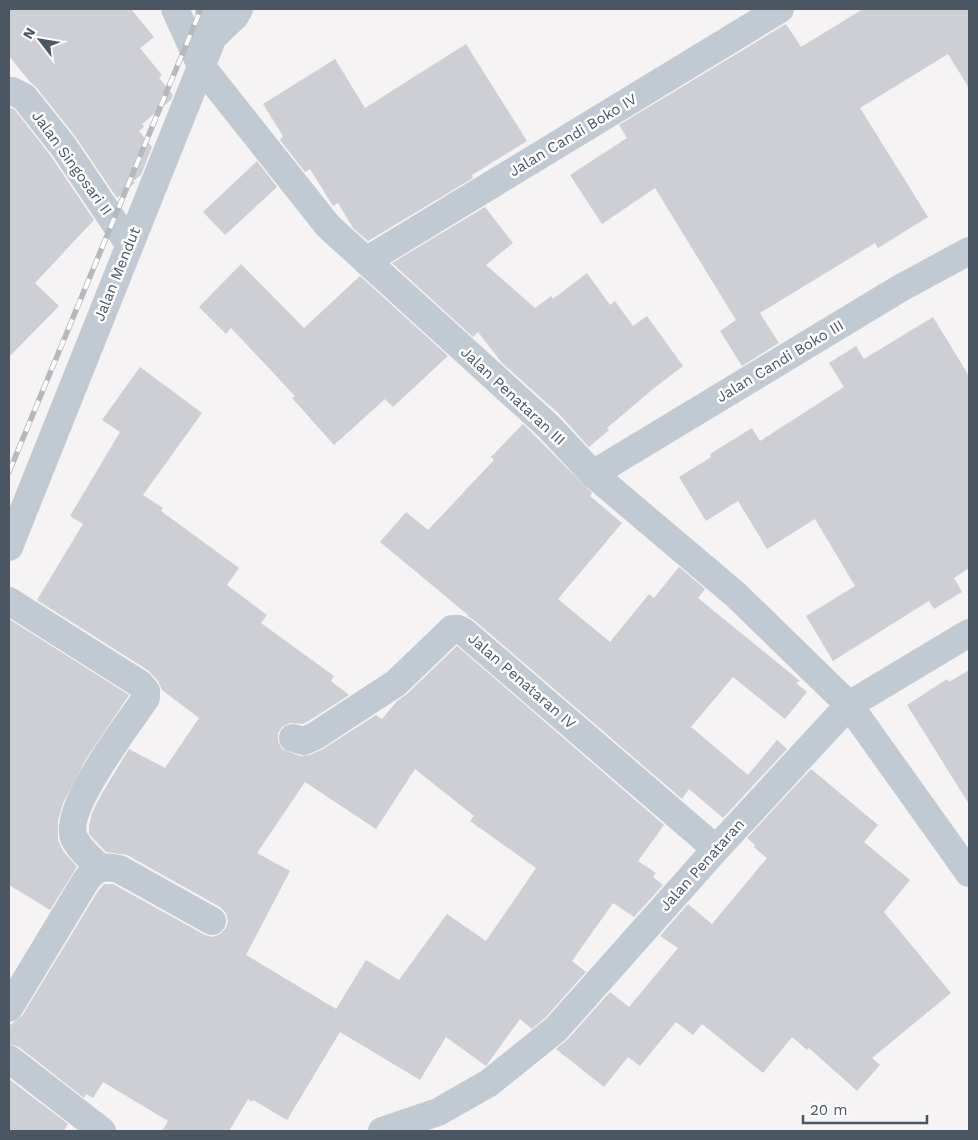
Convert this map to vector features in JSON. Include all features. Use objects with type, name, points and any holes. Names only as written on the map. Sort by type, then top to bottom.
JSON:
[{"type":"street","name":"Jalan Penataran III","points":[[175,9],[201,66],[328,226],[548,426],[593,474],[736,595],[848,705]]},
{"type":"street","points":[[209,9],[213,37]]},
{"type":"street","name":"Jalan Mendut","points":[[9,548],[213,37],[235,16],[239,9]]},
{"type":"street","name":"Jalan Candi Boko IV","points":[[366,261],[780,9]]},
{"type":"street","name":"Jalan Singosari II","points":[[9,91],[24,97],[63,146],[129,244]]},
{"type":"street","name":"Jalan Candi Boko III","points":[[593,474],[899,289],[969,251]]},
{"type":"street","points":[[9,601],[140,684],[146,691],[146,698],[103,758],[74,818],[72,832],[74,839],[99,867]]},
{"type":"street","name":"Jalan Penataran IV","points":[[293,738],[304,740],[315,736],[396,683],[452,629],[458,629],[464,632],[716,849]]},
{"type":"street","name":"Jalan Penataran","points":[[382,1131],[438,1112],[489,1083],[556,1029],[716,849],[848,705],[969,633]]},
{"type":"street","points":[[848,705],[969,873]]},
{"type":"street","points":[[9,1008],[85,882],[91,873],[99,867],[119,869],[212,922]]},
{"type":"street","points":[[9,1059],[102,1131]]},
{"type":"building","points":[[9,9],[131,9],[154,37],[140,48],[162,75],[159,78],[173,95],[171,100],[142,124],[144,127],[139,131],[152,147],[141,175],[133,181],[135,183],[117,198],[75,136],[9,56]]},
{"type":"building","points":[[863,9],[969,9],[969,88],[948,54],[860,108],[928,217],[878,248],[875,243],[760,313],[779,343],[742,366],[720,331],[736,320],[655,188],[602,224],[570,175],[627,138],[619,125],[786,24],[801,47]]},
{"type":"building","points":[[466,44],[527,141],[472,175],[473,178],[368,241],[353,228],[338,203],[333,206],[310,169],[305,172],[280,140],[283,136],[263,104],[335,59],[365,108]]},
{"type":"building","points":[[9,109],[14,109],[50,155],[94,220],[35,283],[59,306],[9,357]]},
{"type":"building","points":[[257,161],[277,187],[225,235],[203,212]]},
{"type":"building","points":[[485,207],[513,243],[486,265],[535,308],[551,296],[553,299],[587,273],[610,305],[615,301],[633,326],[647,316],[683,366],[607,428],[609,430],[589,447],[559,414],[502,363],[478,332],[473,337],[392,263]]},
{"type":"building","points":[[241,264],[304,328],[360,276],[448,356],[393,407],[385,399],[334,445],[292,398],[295,396],[231,328],[226,334],[199,307]]},
{"type":"building","points":[[933,317],[969,376],[969,568],[954,578],[962,592],[934,609],[929,601],[833,661],[806,616],[855,586],[815,519],[767,549],[738,501],[706,521],[679,477],[711,457],[710,454],[752,428],[760,441],[844,387],[829,363],[856,346],[864,359]]},
{"type":"building","points":[[140,367],[202,413],[143,495],[163,508],[161,511],[239,568],[227,585],[267,615],[261,623],[334,676],[331,681],[349,695],[303,724],[290,723],[282,727],[278,733],[278,741],[282,749],[300,756],[310,755],[323,749],[376,715],[382,719],[397,701],[407,694],[457,646],[664,825],[638,861],[656,873],[653,877],[663,885],[634,917],[613,903],[572,961],[586,972],[545,1018],[532,1029],[520,1019],[486,1066],[446,1037],[420,1080],[340,1032],[287,1120],[248,1099],[229,1131],[162,1131],[168,1121],[103,1082],[93,1098],[86,1094],[84,1098],[19,1047],[9,1044],[9,1026],[22,1016],[104,884],[113,884],[205,935],[213,937],[220,934],[226,928],[228,921],[226,913],[220,907],[127,855],[106,852],[89,834],[92,813],[129,749],[165,768],[199,718],[162,690],[158,681],[149,671],[37,600],[83,524],[70,516],[120,432],[102,420]],"holes":[[[415,769],[474,816],[470,821],[536,868],[486,941],[447,914],[399,980],[366,960],[336,1009],[246,955],[290,871],[257,853],[305,782],[376,829]]]},
{"type":"building","points":[[523,424],[592,493],[590,496],[622,523],[558,599],[610,642],[649,594],[654,598],[679,567],[705,589],[698,598],[800,681],[796,683],[807,692],[785,719],[733,677],[691,727],[748,775],[777,740],[787,749],[723,818],[689,789],[682,799],[474,620],[380,542],[406,512],[428,530],[494,460],[491,457]]},
{"type":"building","points":[[9,619],[129,695],[86,759],[63,803],[58,821],[58,840],[63,851],[77,867],[50,910],[9,885]]},
{"type":"building","points":[[969,670],[969,804],[907,705],[947,679],[949,682]]},
{"type":"building","points":[[811,769],[878,825],[864,842],[910,880],[884,912],[951,993],[872,1058],[880,1065],[857,1091],[809,1048],[807,1050],[792,1037],[763,1073],[702,1024],[693,1035],[676,1022],[640,1066],[628,1057],[604,1087],[556,1049],[568,1039],[610,992],[629,1007],[678,948],[660,936],[688,904],[712,924],[767,858],[747,838]]},
{"type":"building","points":[[9,1079],[68,1124],[64,1131],[9,1131]]},
{"type":"railway","points":[[9,472],[201,9]]}]
